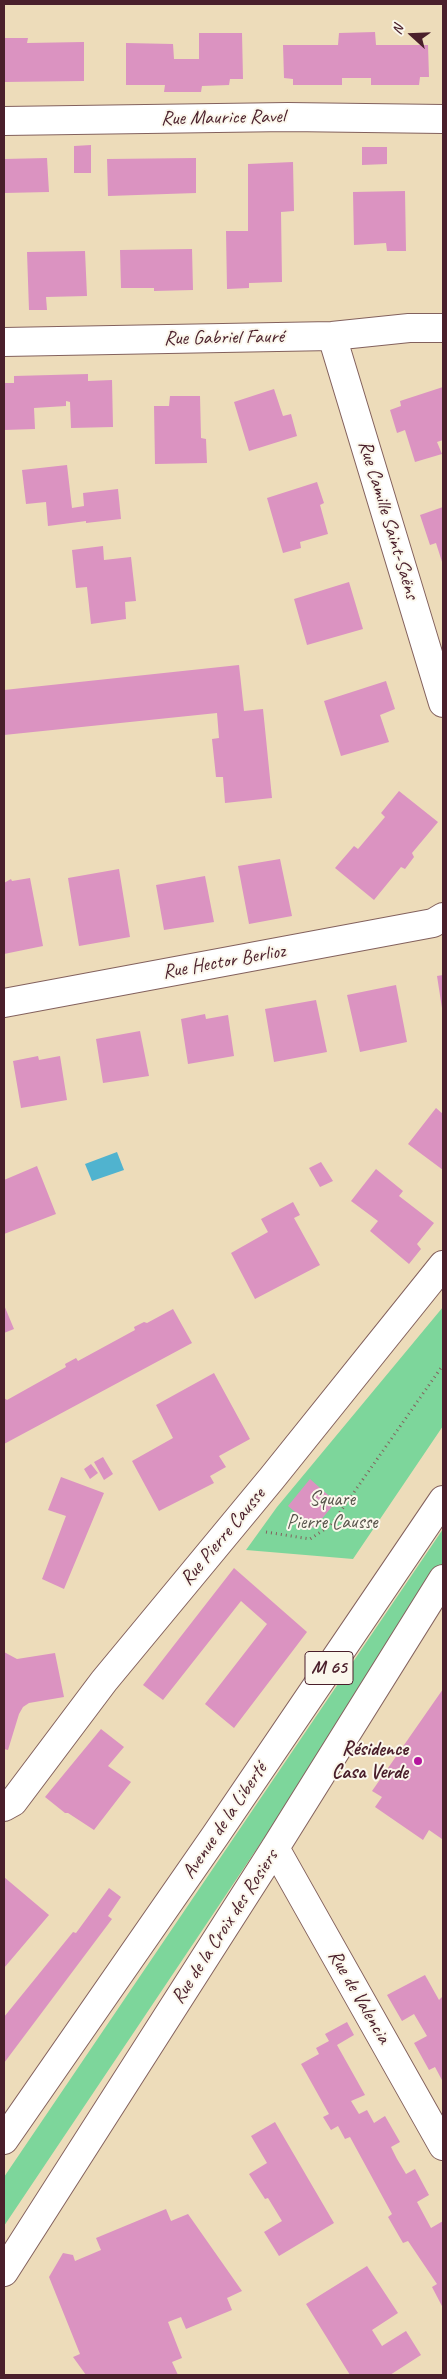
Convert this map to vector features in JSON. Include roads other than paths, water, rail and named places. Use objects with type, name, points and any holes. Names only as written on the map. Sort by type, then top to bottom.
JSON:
[{"type":"street","name":"Rue Maurice Ravel","points":[[4,122],[288,117],[443,119]]},
{"type":"street","name":"Rue Gabriel Fauré","points":[[4,342],[332,336],[410,328],[443,328]]},
{"type":"street","name":"Rue Camille Saint-Saëns","points":[[332,336],[443,703]]},
{"type":"street","name":"Rue Hector Berlioz","points":[[4,1002],[434,923],[443,917]]},
{"type":"street","name":"Rue Pierre Causse","points":[[4,1807],[13,1802],[104,1681],[272,1478],[443,1265]]},
{"type":"street","name":"Avenue de la Liberté","points":[[4,2140],[215,1836],[443,1500]]},
{"type":"street","name":"Rue de la Croix des Rosiers","points":[[4,2272],[275,1848],[443,1579]]},
{"type":"street","name":"Rue de Valencia","points":[[275,1848],[443,2146]]},
{"type":"water","points":[[117,1152],[124,1170],[92,1181],[85,1164]]},
{"type":"place","name":"Résidence Casa Verde","points":[[418,1761]]},
{"type":"park label","name":"Square Pierre Causse","points":[[332,1512]]}]
